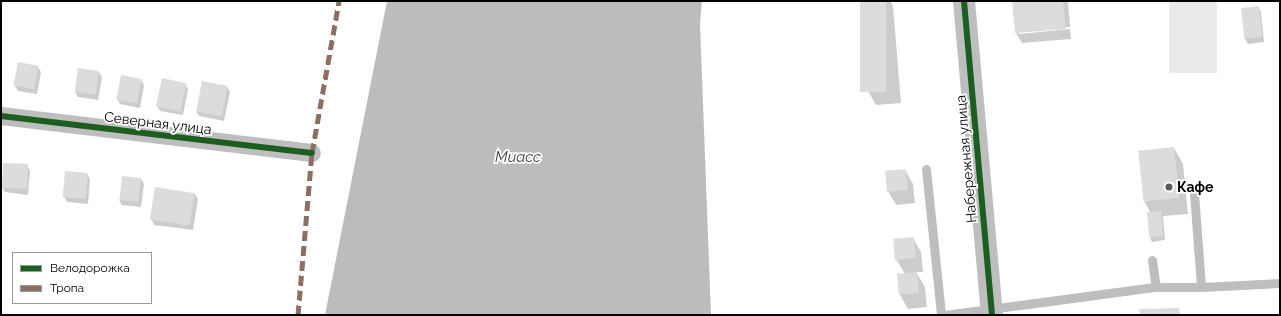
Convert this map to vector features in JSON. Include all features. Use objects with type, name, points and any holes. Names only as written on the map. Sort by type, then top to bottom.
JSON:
[{"type":"street","name":"Набережная улица","points":[[964,1],[992,311]]},
{"type":"street","name":"Северная улица","points":[[1,116],[312,153]]},
{"type":"lane","points":[[926,169],[941,315]]},
{"type":"lane","points":[[1194,193],[1201,288]]},
{"type":"lane","points":[[1152,260],[1156,287]]},
{"type":"lane","points":[[945,315],[992,311],[1156,287],[1201,288],[1280,283]]},
{"type":"shaded area","points":[[1169,1],[1217,1],[1217,73],[1169,73]]},
{"type":"water","name":"Миасс","points":[[387,1],[702,1],[700,24],[711,315],[325,315]]},
{"type":"building","points":[[860,1],[886,1],[886,92],[860,92]]},
{"type":"building","points":[[1012,1],[1063,1],[1066,29],[1015,33]]},
{"type":"building","points":[[1259,6],[1262,37],[1244,39],[1241,8]]},
{"type":"building","points":[[18,62],[39,66],[34,90],[13,86]]},
{"type":"building","points":[[78,68],[99,71],[95,95],[75,92]]},
{"type":"building","points":[[121,75],[142,79],[137,104],[116,100]]},
{"type":"building","points":[[162,78],[186,83],[180,112],[156,106]]},
{"type":"building","points":[[202,81],[228,86],[222,116],[196,111]]},
{"type":"building","points":[[1174,147],[1179,198],[1144,201],[1138,151]]},
{"type":"building","points":[[3,163],[28,164],[27,189],[2,188]]},
{"type":"building","points":[[906,169],[908,190],[887,192],[885,171]]},
{"type":"building","points":[[65,171],[88,173],[86,199],[63,197]]},
{"type":"building","points":[[122,176],[141,178],[138,202],[119,200]]},
{"type":"building","points":[[155,187],[195,193],[189,226],[150,220]]},
{"type":"building","points":[[1161,211],[1163,236],[1149,237],[1147,212]]},
{"type":"building","points":[[914,237],[916,258],[895,260],[893,239]]},
{"type":"building","points":[[917,272],[919,293],[899,295],[897,274]]},
{"type":"building","points":[[1179,308],[1180,315],[1140,315],[1139,309]]},
{"type":"marked path","points":[[298,315],[312,153],[339,1]]},
{"type":"cycle path","points":[[964,1],[992,315]]},
{"type":"cycle path","points":[[1,116],[312,153]]},
{"type":"place","name":"Кафе","points":[[1169,187]]}]
